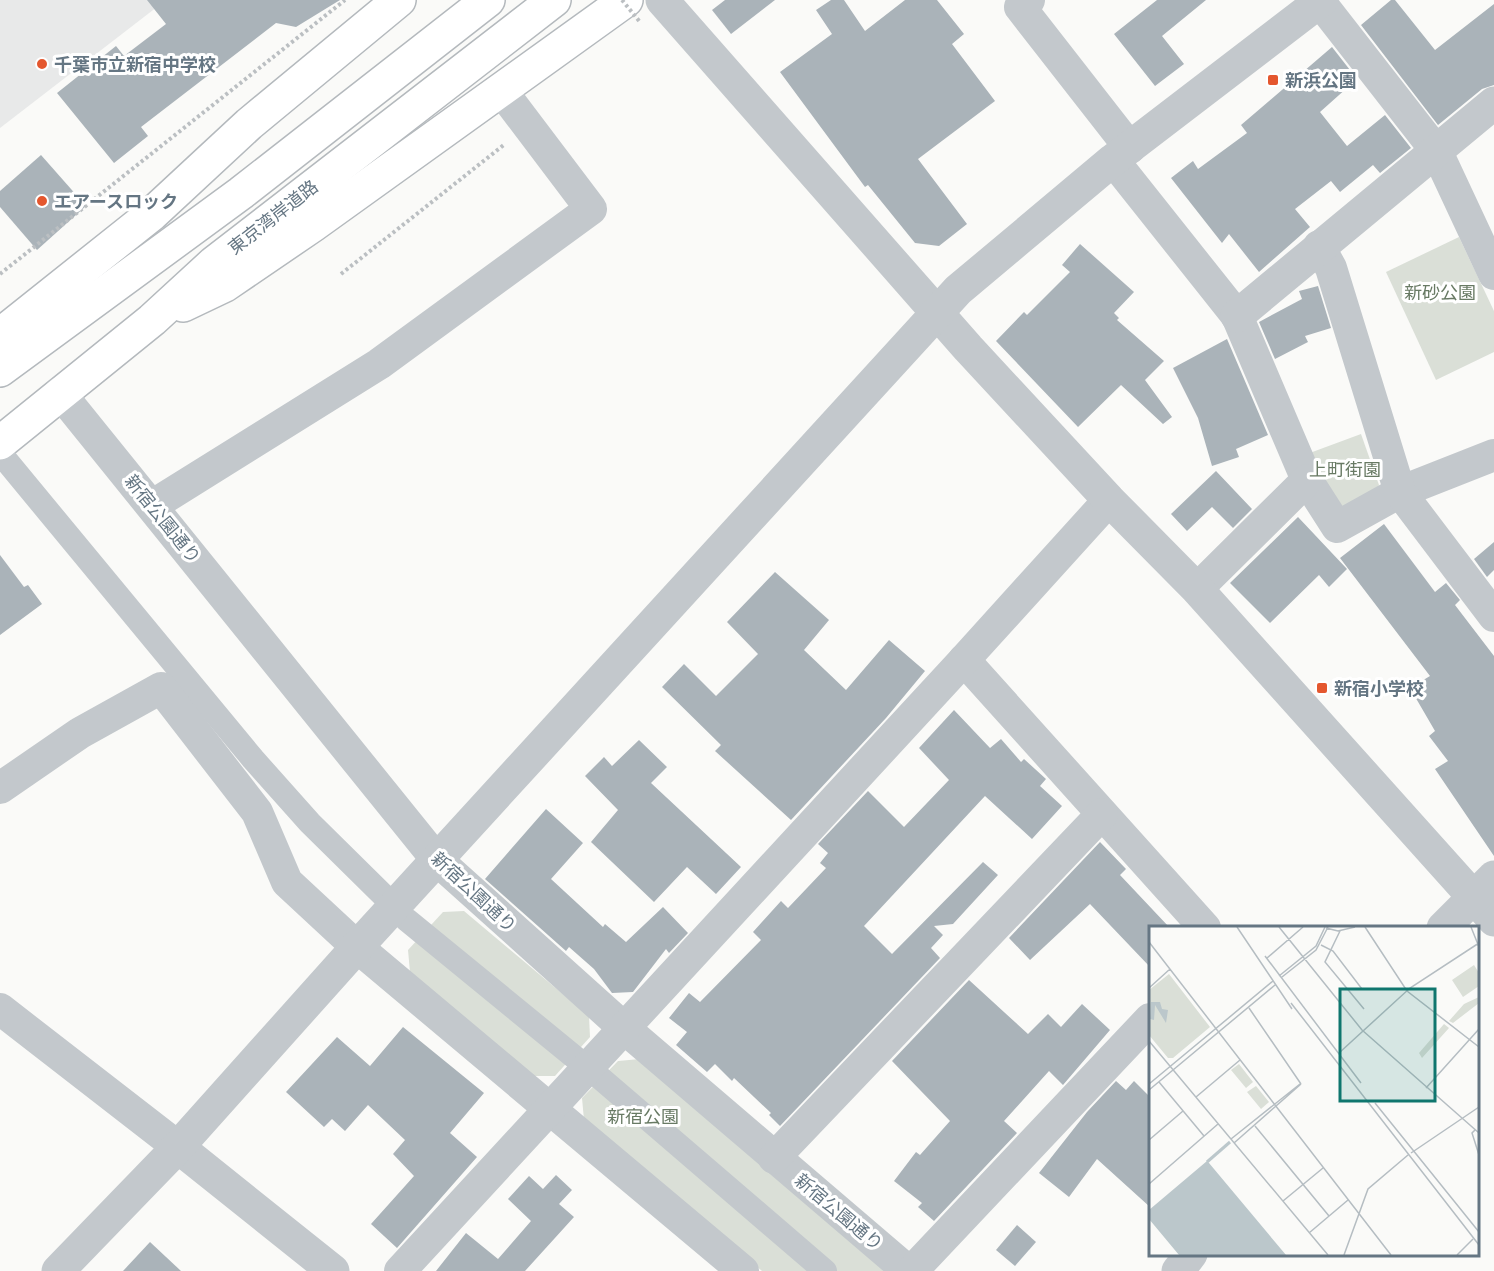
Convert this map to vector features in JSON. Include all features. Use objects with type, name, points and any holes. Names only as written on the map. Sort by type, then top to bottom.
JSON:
[{"type":"highway","points":[[0,335],[152,214],[249,123],[399,0]]},
{"type":"highway","points":[[0,370],[241,193],[488,0]]},
{"type":"highway","name":"東京湾岸道路","points":[[0,443],[152,320],[214,262],[554,0]]},
{"type":"highway","points":[[152,320],[225,285],[501,90],[637,6]]},
{"type":"street","points":[[1029,0],[1020,7],[1121,154],[1237,316],[1307,480],[1337,527],[1400,492],[1494,455]]},
{"type":"street","points":[[58,1271],[178,1147],[357,947],[958,291],[1121,154],[1321,1],[1437,152],[1494,274]]},
{"type":"street","points":[[637,6],[938,313],[1109,500],[1197,588],[1483,886],[1494,920]]},
{"type":"street","points":[[153,505],[379,364],[591,209],[501,90]]},
{"type":"street","points":[[1237,316],[1318,246],[1437,152],[1494,103]]},
{"type":"street","points":[[1318,246],[1331,268],[1400,492],[1494,616]]},
{"type":"street","name":"新宿公園通り","points":[[60,393],[153,505],[437,860],[624,1028],[774,1158],[910,1271]]},
{"type":"street","points":[[0,453],[253,759],[310,823],[383,895]]},
{"type":"street","points":[[1197,588],[1307,480]]},
{"type":"street","points":[[400,1271],[1109,500]]},
{"type":"street","points":[[964,660],[1204,926]]},
{"type":"street","points":[[0,788],[80,733],[161,688],[256,812],[287,882],[357,947],[743,1271]]},
{"type":"street","points":[[774,1158],[1102,814]]},
{"type":"street","points":[[1444,926],[1483,886]]},
{"type":"street","points":[[407,920],[578,1059]]},
{"type":"street","points":[[0,1009],[333,1271]]},
{"type":"street","points":[[910,1271],[1149,1020]]},
{"type":"street","points":[[597,1076],[825,1271]]},
{"type":"street","points":[[1178,1271],[1189,1256]]},
{"type":"path","points":[[0,274],[345,0]]},
{"type":"path","points":[[341,274],[512,138]]},
{"type":"shaded area","name":"千葉市立新宿中学校","points":[[0,0],[166,0],[0,128]]},
{"type":"green space","name":"新砂公園","points":[[1459,237],[1494,311],[1494,352],[1436,380],[1386,272]]},
{"type":"green space","name":"上町街園","points":[[1361,434],[1379,485],[1370,503],[1348,511],[1332,505],[1307,454]]},
{"type":"green space","points":[[464,911],[589,1016],[590,1037],[555,1076],[533,1076],[410,972],[408,950],[443,912]]},
{"type":"green space","name":"新宿公園","points":[[640,1059],[888,1271],[762,1271],[584,1120],[582,1098],[618,1061]]},
{"type":"building","points":[[147,0],[340,0],[296,27],[276,23],[141,127],[148,136],[114,163],[57,93],[116,46],[124,56],[166,24]]},
{"type":"building","points":[[725,0],[775,0],[731,34],[712,10]]},
{"type":"building","points":[[831,0],[844,0],[865,31],[905,0],[937,0],[964,34],[952,44],[995,101],[918,159],[967,224],[939,246],[915,243],[868,185],[865,187],[780,72],[832,34],[816,10]]},
{"type":"building","points":[[1157,0],[1206,0],[1162,36],[1184,64],[1155,86],[1114,34]]},
{"type":"building","points":[[1391,0],[1395,0],[1435,50],[1494,4],[1494,85],[1482,89],[1438,125],[1361,25]]},
{"type":"building","points":[[1332,47],[1357,79],[1320,112],[1347,146],[1385,115],[1411,148],[1380,173],[1373,165],[1340,192],[1331,181],[1295,209],[1310,227],[1259,272],[1229,234],[1222,243],[1171,178],[1193,161],[1198,169],[1247,133],[1241,125]]},
{"type":"building","points":[[41,155],[86,206],[37,250],[0,207],[0,191]]},
{"type":"building","points":[[1080,244],[1134,292],[1114,313],[1119,318],[1117,320],[1164,361],[1145,380],[1172,417],[1163,424],[1121,385],[1078,427],[996,341],[1024,312],[1027,315],[1070,272],[1062,265]]},
{"type":"building","points":[[1318,286],[1331,328],[1305,336],[1308,342],[1275,359],[1259,322],[1302,299],[1299,291]]},
{"type":"building","points":[[1227,339],[1268,435],[1236,449],[1239,457],[1212,466],[1198,418],[1173,368]]},
{"type":"building","points":[[1216,471],[1252,509],[1233,528],[1212,507],[1187,531],[1171,514]]},
{"type":"building","points":[[1298,517],[1347,569],[1329,587],[1319,575],[1270,623],[1230,583]]},
{"type":"building","points":[[1384,524],[1435,592],[1446,583],[1460,600],[1455,605],[1494,656],[1494,856],[1435,769],[1448,761],[1429,736],[1435,731],[1410,688],[1430,676],[1340,558]]},
{"type":"building","points":[[1494,542],[1494,570],[1487,577],[1474,559]]},
{"type":"building","points":[[0,555],[24,587],[28,585],[42,604],[0,635]]},
{"type":"building","points":[[775,572],[829,620],[804,650],[846,690],[889,640],[925,671],[886,718],[791,820],[715,751],[721,745],[662,687],[684,664],[716,696],[758,654],[727,622]]},
{"type":"building","points":[[954,710],[990,748],[1001,739],[1021,762],[1024,759],[1046,779],[1040,786],[1062,806],[1032,839],[985,796],[864,926],[892,954],[983,862],[998,875],[953,924],[934,926],[943,935],[931,948],[940,958],[780,1126],[769,1115],[771,1113],[734,1078],[732,1081],[715,1064],[707,1072],[676,1045],[687,1032],[669,1018],[689,993],[700,1002],[761,940],[753,932],[781,901],[788,908],[826,868],[820,863],[828,853],[818,844],[868,791],[904,827],[949,780],[919,748]]},
{"type":"building","points":[[639,740],[667,767],[651,783],[741,867],[716,894],[687,867],[654,902],[591,842],[618,810],[585,776],[604,757],[612,766]]},
{"type":"building","points":[[546,809],[583,843],[551,879],[603,927],[605,924],[626,942],[663,907],[688,933],[669,953],[666,949],[633,992],[612,993],[594,969],[569,947],[566,951],[485,879]]},
{"type":"building","points":[[1100,842],[1126,869],[1120,875],[1168,926],[1149,926],[1149,966],[1090,904],[1030,960],[1009,938]]},
{"type":"building","points":[[969,980],[1028,1034],[1048,1014],[1061,1027],[1082,1004],[1110,1030],[1063,1085],[1049,1071],[1004,1121],[1017,1133],[934,1221],[918,1207],[922,1203],[894,1181],[916,1152],[920,1155],[950,1121],[892,1061]]},
{"type":"building","points":[[403,1027],[484,1093],[450,1133],[477,1157],[397,1248],[371,1224],[414,1176],[393,1154],[405,1140],[368,1105],[345,1131],[332,1119],[324,1127],[286,1092],[337,1037],[370,1066]]},
{"type":"building","points":[[1116,1081],[1126,1090],[1134,1081],[1149,1096],[1149,1206],[1097,1159],[1069,1197],[1039,1173],[1087,1112]]},
{"type":"building","points":[[556,1175],[572,1190],[559,1204],[574,1217],[525,1271],[436,1271],[466,1233],[498,1259],[531,1221],[508,1199],[529,1176],[543,1189]]},
{"type":"building","points":[[1017,1225],[1036,1242],[1015,1266],[996,1250]]},
{"type":"building","points":[[150,1242],[181,1271],[123,1271]]},
{"type":"place","name":"千葉市立新宿中学校","points":[[42,64]]},
{"type":"place","name":"新浜公園","points":[[1273,80]]},
{"type":"place","name":"エアースロック","points":[[42,201]]},
{"type":"place","name":"新宿小学校","points":[[1322,688]]}]
